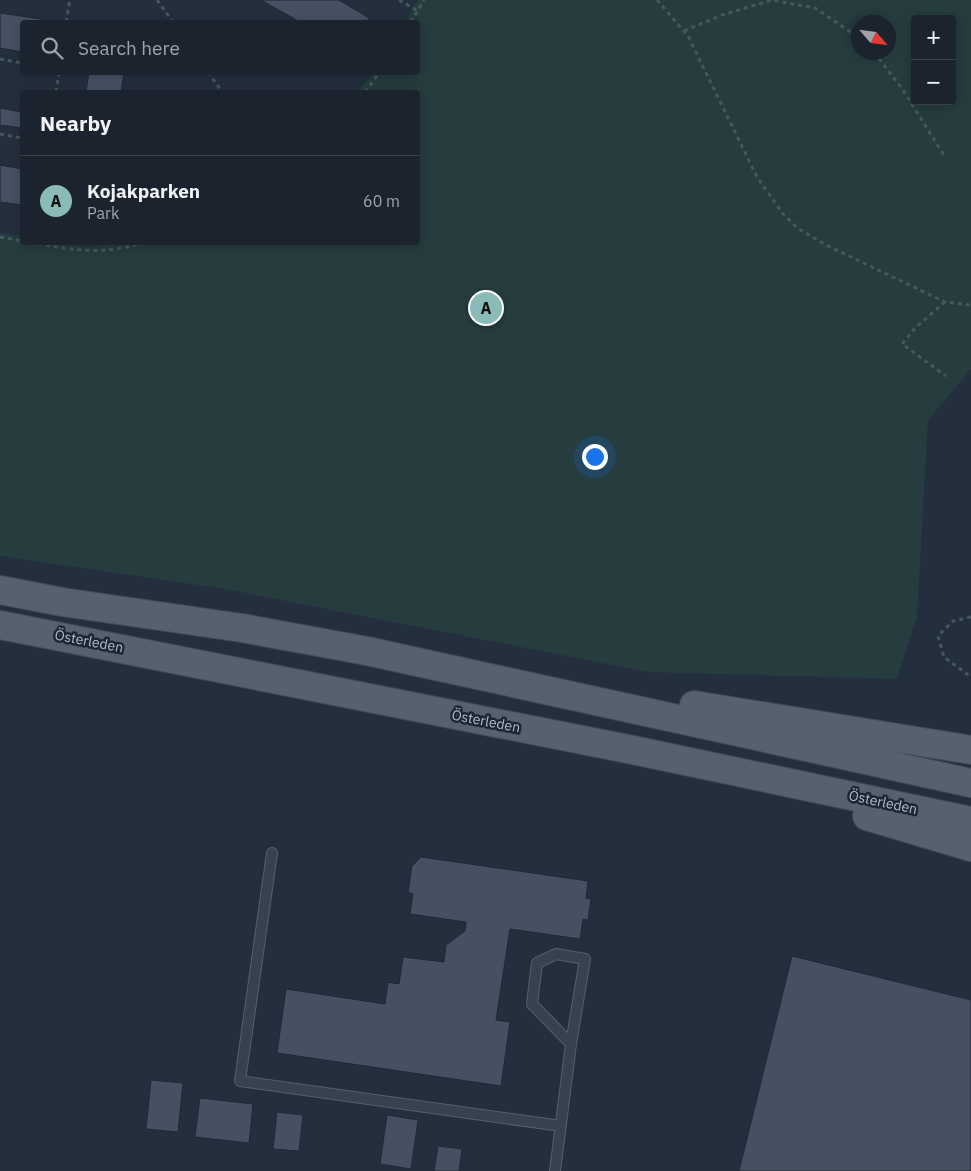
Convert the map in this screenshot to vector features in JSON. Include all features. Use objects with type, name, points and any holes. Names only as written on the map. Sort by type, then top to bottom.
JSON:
[{"type":"main road","points":[[0,590],[62,602],[242,628],[367,652],[971,783]]},
{"type":"main road","name":"Österleden","points":[[0,625],[683,761],[971,821]]},
{"type":"main road","points":[[367,652],[971,750]]},
{"type":"main road","points":[[683,761],[971,846]]},
{"type":"lane","points":[[272,853],[240,1081],[560,1126]]},
{"type":"lane","points":[[555,1171],[571,1044],[585,959],[556,954],[537,964],[532,1004],[571,1044]]},
{"type":"path","points":[[66,20],[70,0]]},
{"type":"path","points":[[157,0],[172,20]]},
{"type":"path","points":[[161,6],[164,0]]},
{"type":"path","points":[[400,0],[418,10]]},
{"type":"path","points":[[411,20],[424,0]]},
{"type":"path","points":[[656,0],[684,31],[757,177],[783,214],[799,229],[824,244],[946,302],[971,305]]},
{"type":"path","points":[[684,31],[722,15],[772,0],[816,8],[851,32]]},
{"type":"path","points":[[0,59],[20,63]]},
{"type":"path","points":[[880,60],[903,90],[945,158]]},
{"type":"path","points":[[56,90],[59,75]]},
{"type":"path","points":[[210,75],[221,90]]},
{"type":"path","points":[[366,90],[378,75]]},
{"type":"path","points":[[0,134],[20,138]]},
{"type":"path","points":[[0,237],[20,241]]},
{"type":"path","points":[[46,245],[93,252],[135,245]]},
{"type":"path","points":[[946,302],[914,328],[902,344],[946,376]]},
{"type":"path","points":[[970,617],[953,622],[938,636],[944,657],[971,677]]},
{"type":"green space","points":[[418,0],[971,0],[971,369],[928,420],[917,617],[897,679],[648,672],[225,589],[0,556],[0,233],[20,236],[20,245],[420,245],[420,90],[358,90],[373,75],[420,75],[420,20],[406,20]]},
{"type":"building","points":[[261,0],[339,0],[369,18],[368,20],[296,20]]},
{"type":"building","points":[[0,13],[47,20],[20,20],[20,52],[0,48]]},
{"type":"building","points":[[89,75],[124,75],[121,90],[86,90]]},
{"type":"building","points":[[0,108],[20,112],[20,128],[0,125]]},
{"type":"building","points":[[0,165],[20,169],[20,205],[0,202]]},
{"type":"building","points":[[421,857],[588,881],[586,898],[591,899],[588,920],[583,919],[580,939],[510,929],[496,1020],[510,1022],[501,1086],[277,1053],[286,989],[385,1004],[388,982],[399,984],[403,957],[444,962],[446,945],[465,931],[466,922],[410,914],[413,894],[408,892],[412,866]]},
{"type":"building","points":[[792,956],[971,1000],[971,1171],[739,1171]]},
{"type":"building","points":[[151,1080],[183,1083],[178,1132],[146,1129]]},
{"type":"building","points":[[200,1098],[253,1104],[249,1143],[195,1137]]},
{"type":"building","points":[[277,1112],[303,1115],[299,1151],[273,1149]]},
{"type":"building","points":[[387,1115],[418,1120],[411,1169],[380,1164]]},
{"type":"building","points":[[438,1146],[462,1149],[459,1171],[434,1171]]},
{"type":"place","name":"Kojakparken","points":[[486,308]]}]
